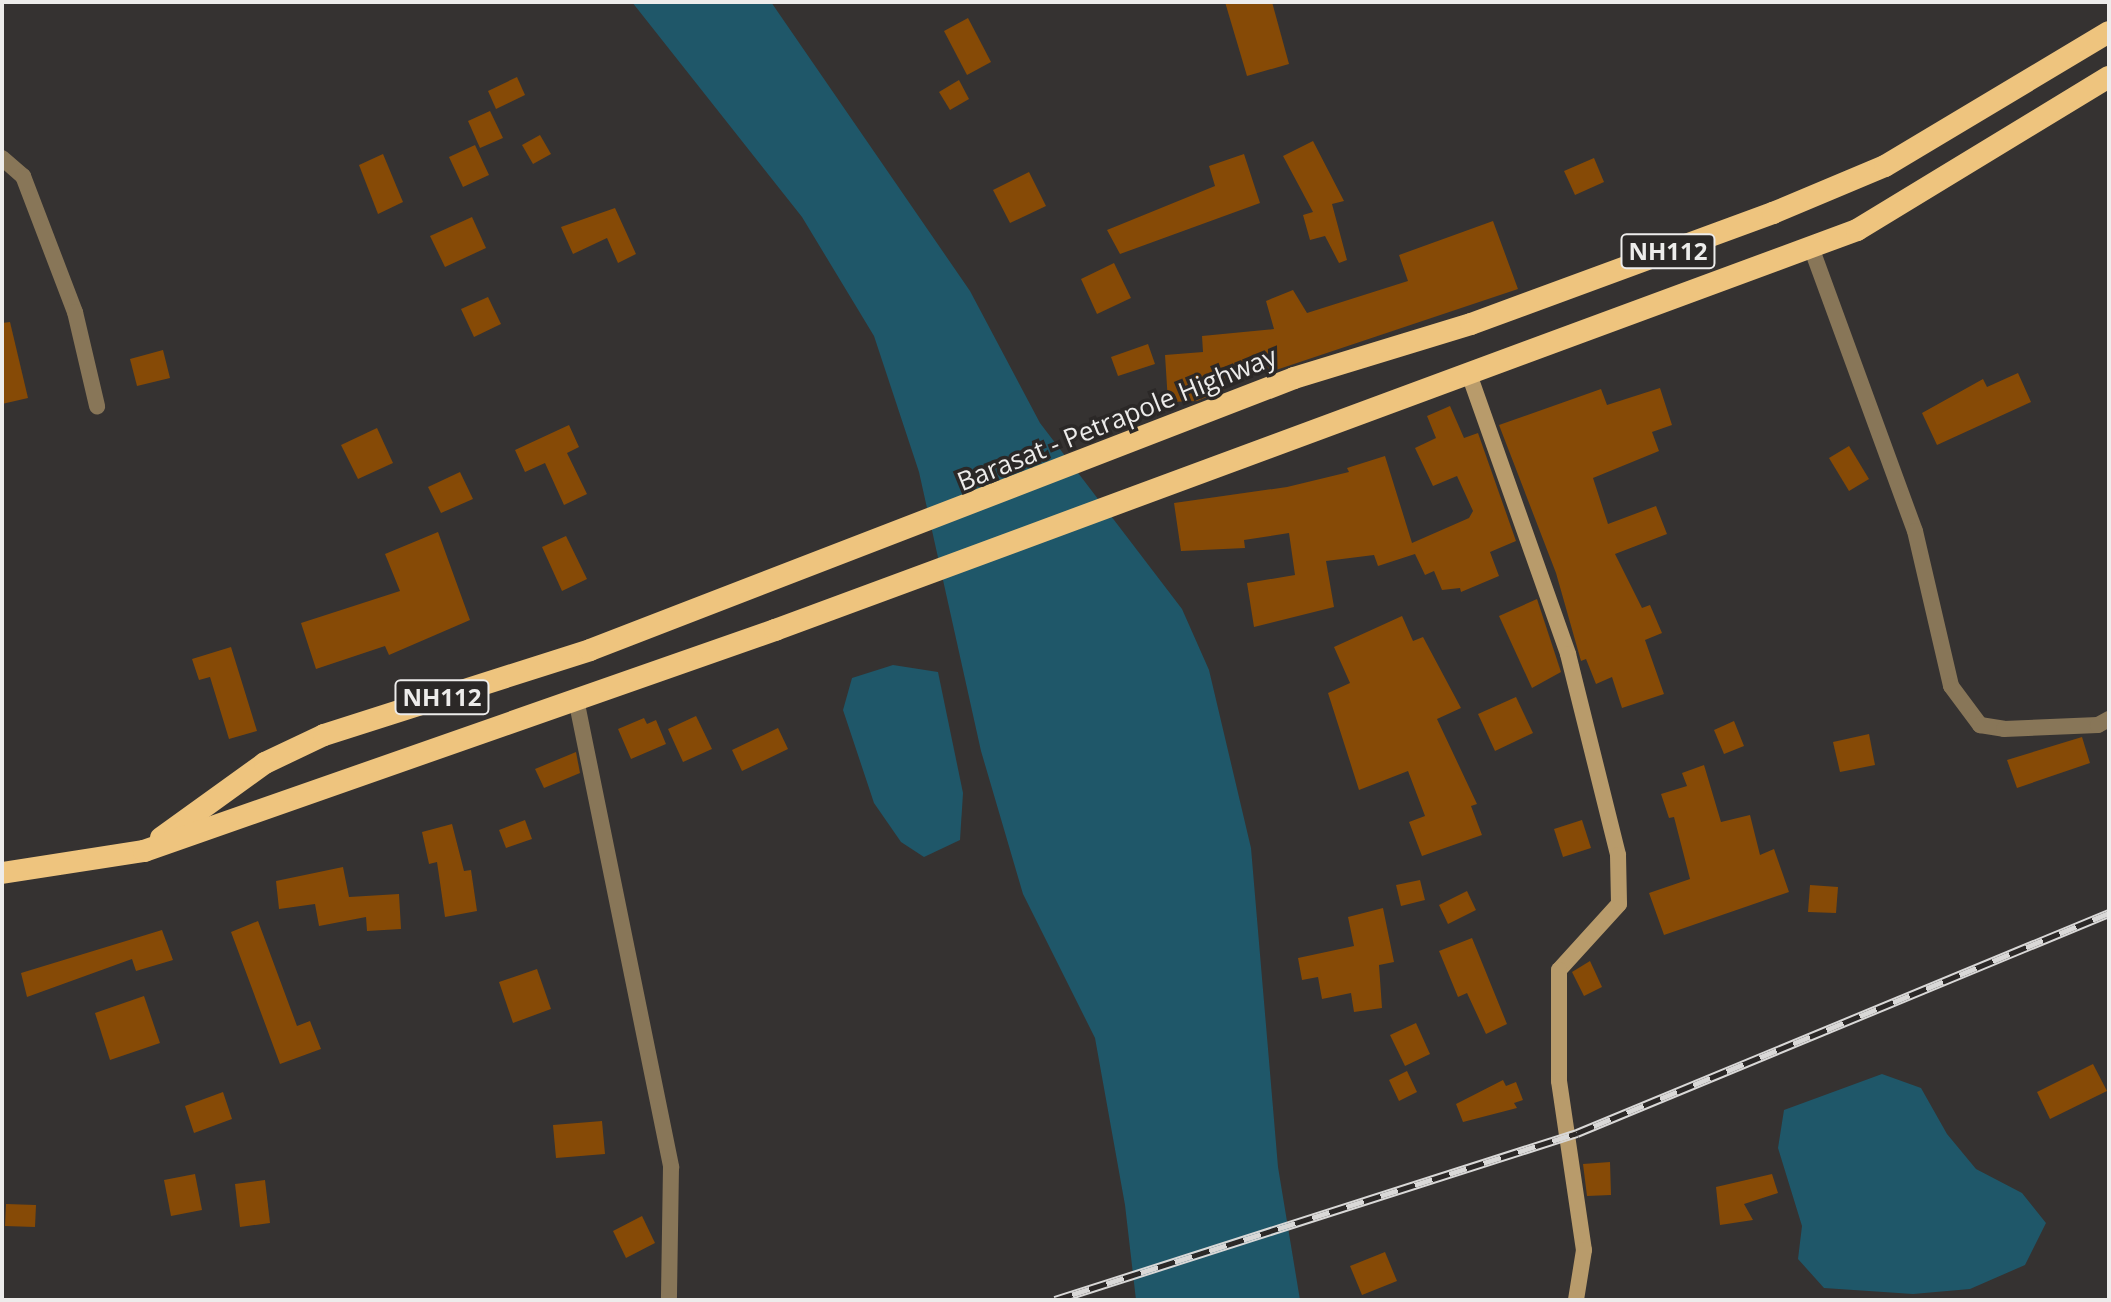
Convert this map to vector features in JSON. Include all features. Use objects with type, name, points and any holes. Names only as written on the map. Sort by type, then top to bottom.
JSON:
[{"type":"highway","name":"Barasat - Petrapole Highway","points":[[144,851],[265,763],[324,735],[590,650],[1294,378],[1471,324],[1885,166],[2109,32]]},
{"type":"highway","name":"Barasat - Petrapole Highway","points":[[2,873],[144,851],[775,630],[1857,230],[2109,77]]},
{"type":"main road","points":[[1469,374],[1568,654],[1618,855],[1619,904],[1559,970],[1559,1081],[1584,1250],[1576,1300]]},
{"type":"street","points":[[2,158],[23,176],[75,312],[97,406]]},
{"type":"street","points":[[1811,247],[1901,489],[1951,686],[1980,725],[2098,725],[2109,719]]},
{"type":"street","points":[[576,699],[671,1167],[669,1300]]},
{"type":"water","points":[[632,2],[771,2],[970,291],[1040,423],[1182,609],[1209,670],[1251,848],[1278,1167],[1300,1300],[1136,1300],[1125,1205],[1095,1038],[1023,894],[981,751],[919,472],[874,336],[802,217]]},
{"type":"water","points":[[893,665],[938,672],[963,793],[960,840],[924,857],[901,842],[874,803],[843,710],[852,678]]},
{"type":"water","points":[[1882,1074],[1921,1088],[1947,1134],[1976,1169],[2022,1193],[2046,1223],[2025,1265],[1970,1289],[1913,1294],[1824,1288],[1798,1259],[1802,1226],[1778,1148],[1784,1110]]},
{"type":"building","points":[[1225,2],[1272,2],[1289,64],[1247,76]]},
{"type":"building","points":[[968,18],[991,62],[967,75],[944,31]]},
{"type":"building","points":[[517,77],[525,95],[496,109],[488,91]]},
{"type":"building","points":[[959,80],[969,99],[950,110],[939,92]]},
{"type":"building","points":[[490,111],[503,138],[480,148],[468,121]]},
{"type":"building","points":[[540,135],[551,154],[533,164],[522,145]]},
{"type":"building","points":[[1313,141],[1344,201],[1332,204],[1347,260],[1339,263],[1325,236],[1310,240],[1303,215],[1313,212],[1283,156]]},
{"type":"building","points":[[475,145],[489,175],[463,187],[449,157]]},
{"type":"building","points":[[383,154],[403,202],[378,214],[359,165]]},
{"type":"building","points":[[1244,154],[1260,203],[1120,254],[1107,230],[1215,186],[1209,166]]},
{"type":"building","points":[[1594,158],[1604,182],[1575,195],[1564,171]]},
{"type":"building","points":[[1029,172],[1046,206],[1010,223],[993,190]]},
{"type":"building","points":[[615,208],[636,254],[618,263],[607,238],[573,254],[561,227]]},
{"type":"building","points":[[472,217],[486,248],[445,267],[430,236]]},
{"type":"building","points":[[1493,221],[1518,289],[1270,372],[1226,375],[1224,390],[1197,401],[1168,402],[1165,355],[1203,352],[1202,336],[1274,329],[1266,301],[1293,290],[1307,313],[1408,281],[1399,255]]},
{"type":"building","points":[[1114,263],[1131,298],[1097,314],[1081,279]]},
{"type":"building","points":[[488,297],[501,324],[474,337],[461,309]]},
{"type":"building","points":[[10,322],[28,398],[2,404],[2,323]]},
{"type":"building","points":[[1148,344],[1155,364],[1118,376],[1111,357]]},
{"type":"building","points":[[163,350],[170,378],[137,386],[130,359]]},
{"type":"building","points":[[2018,373],[2031,402],[1937,445],[1922,413],[1983,379],[1987,387]]},
{"type":"building","points":[[1660,388],[1672,425],[1652,432],[1659,451],[1593,478],[1608,524],[1656,506],[1667,534],[1615,554],[1642,608],[1650,605],[1662,633],[1645,640],[1664,694],[1622,708],[1612,677],[1596,684],[1586,659],[1581,661],[1556,573],[1499,425],[1601,389],[1607,405]]},
{"type":"building","points":[[1450,406],[1464,438],[1478,433],[1516,541],[1490,552],[1499,576],[1461,592],[1460,588],[1442,590],[1434,571],[1425,575],[1415,554],[1378,566],[1374,555],[1326,561],[1334,607],[1254,627],[1247,583],[1295,575],[1289,533],[1244,540],[1245,548],[1181,551],[1174,503],[1287,487],[1349,472],[1347,468],[1385,456],[1412,543],[1469,518],[1473,511],[1457,476],[1433,486],[1415,448],[1436,438],[1427,416]]},
{"type":"building","points":[[569,425],[579,447],[567,453],[587,494],[564,505],[545,463],[525,472],[515,450]]},
{"type":"building","points":[[377,428],[393,463],[358,479],[341,445]]},
{"type":"building","points":[[1849,446],[1869,479],[1849,491],[1829,458]]},
{"type":"building","points":[[460,472],[473,499],[441,513],[428,487]]},
{"type":"building","points":[[438,532],[470,620],[389,655],[385,646],[316,669],[301,623],[400,591],[385,554]]},
{"type":"building","points":[[566,536],[587,579],[562,591],[542,547]]},
{"type":"building","points":[[1537,599],[1561,672],[1532,688],[1499,616]]},
{"type":"building","points":[[1402,616],[1413,641],[1423,637],[1461,708],[1437,719],[1477,804],[1471,806],[1482,835],[1422,856],[1409,822],[1425,816],[1408,771],[1359,790],[1328,693],[1350,683],[1334,647]]},
{"type":"building","points":[[231,647],[257,731],[229,739],[210,677],[199,680],[192,659]]},
{"type":"building","points":[[1516,697],[1533,733],[1495,751],[1478,714]]},
{"type":"building","points":[[696,716],[712,749],[683,762],[668,729]]},
{"type":"building","points":[[644,718],[647,724],[656,720],[666,744],[631,759],[618,729]]},
{"type":"building","points":[[1734,721],[1744,746],[1724,754],[1714,730]]},
{"type":"building","points":[[778,728],[788,749],[742,771],[732,750]]},
{"type":"building","points":[[1869,734],[1875,765],[1840,772],[1833,742]]},
{"type":"building","points":[[2082,737],[2090,763],[2017,788],[2007,760]]},
{"type":"building","points":[[576,752],[580,773],[544,788],[535,769]]},
{"type":"building","points":[[1704,765],[1721,822],[1750,815],[1760,855],[1774,849],[1789,892],[1664,935],[1649,893],[1690,879],[1674,817],[1669,818],[1661,794],[1687,786],[1682,773]]},
{"type":"building","points":[[525,820],[532,839],[506,848],[499,830]]},
{"type":"building","points":[[1582,820],[1591,848],[1563,857],[1554,829]]},
{"type":"building","points":[[452,824],[464,871],[471,870],[477,911],[445,917],[437,862],[429,864],[422,832]]},
{"type":"building","points":[[343,867],[349,897],[399,894],[401,929],[367,931],[366,917],[319,926],[315,904],[279,909],[276,881]]},
{"type":"building","points":[[1420,880],[1425,900],[1401,906],[1396,885]]},
{"type":"building","points":[[1810,885],[1838,887],[1836,913],[1808,912]]},
{"type":"building","points":[[1467,891],[1476,910],[1448,924],[1439,905]]},
{"type":"building","points":[[1383,908],[1394,962],[1379,965],[1382,1008],[1354,1012],[1351,993],[1322,999],[1318,977],[1302,980],[1298,958],[1354,946],[1348,917]]},
{"type":"building","points":[[258,921],[297,1026],[310,1021],[321,1049],[280,1064],[231,932]]},
{"type":"building","points":[[162,930],[173,960],[136,971],[132,959],[27,997],[21,973]]},
{"type":"building","points":[[1472,938],[1507,1024],[1486,1034],[1467,993],[1458,997],[1439,951]]},
{"type":"building","points":[[1590,961],[1602,987],[1584,996],[1572,972]]},
{"type":"building","points":[[537,969],[551,1009],[513,1023],[499,982]]},
{"type":"building","points":[[144,996],[160,1043],[110,1060],[95,1013]]},
{"type":"building","points":[[1416,1023],[1430,1054],[1405,1066],[1390,1035]]},
{"type":"building","points":[[2093,1064],[2107,1091],[2050,1119],[2037,1092]]},
{"type":"building","points":[[1407,1071],[1417,1092],[1399,1101],[1389,1080]]},
{"type":"building","points":[[1503,1080],[1506,1086],[1516,1082],[1523,1100],[1514,1103],[1517,1108],[1463,1122],[1456,1104]]},
{"type":"building","points":[[223,1092],[232,1119],[194,1133],[185,1106]]},
{"type":"building","points":[[602,1121],[605,1154],[556,1158],[553,1125]]},
{"type":"building","points":[[1610,1162],[1611,1195],[1587,1196],[1583,1164]]},
{"type":"building","points":[[195,1174],[202,1210],[171,1216],[164,1180]]},
{"type":"building","points":[[1772,1174],[1778,1193],[1744,1204],[1753,1220],[1720,1225],[1716,1187]]},
{"type":"building","points":[[265,1180],[270,1223],[240,1227],[235,1184]]},
{"type":"building","points":[[6,1204],[36,1205],[35,1227],[5,1226]]},
{"type":"building","points":[[642,1216],[655,1243],[626,1258],[613,1231]]},
{"type":"building","points":[[1385,1252],[1397,1281],[1362,1295],[1350,1266]]},
{"type":"railway","points":[[1055,1300],[1577,1133],[2109,913]]}]
